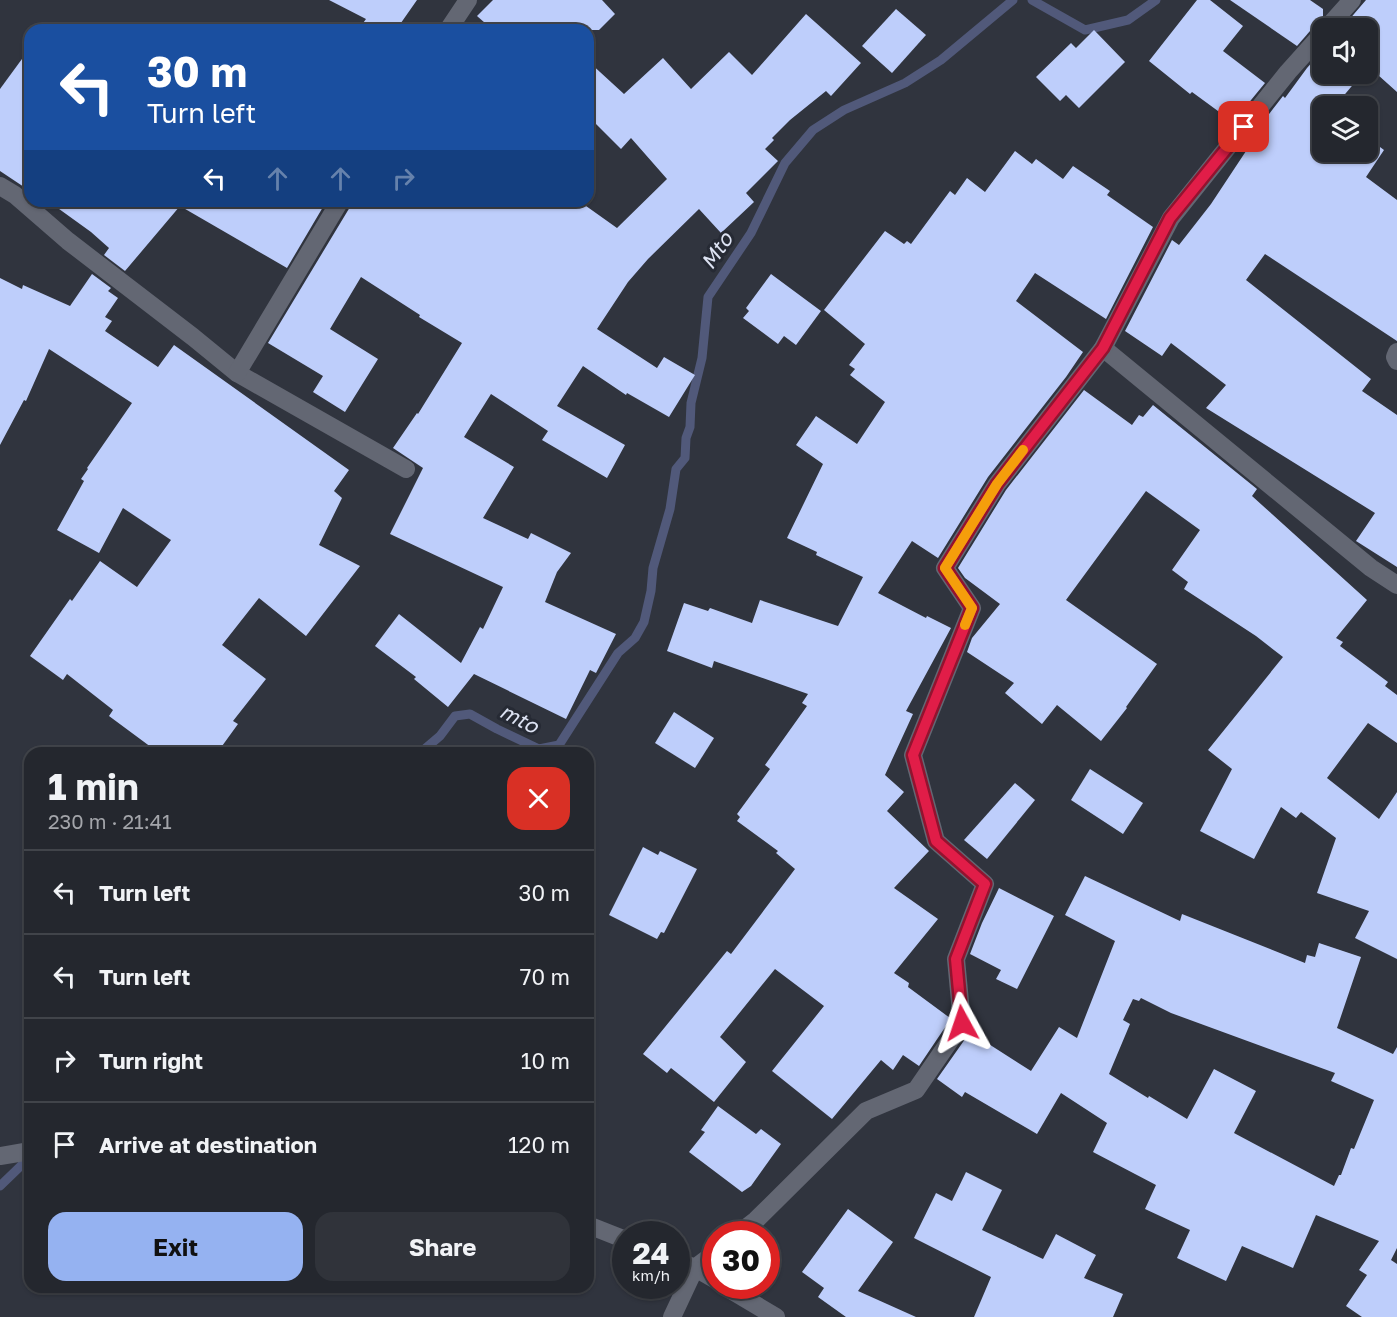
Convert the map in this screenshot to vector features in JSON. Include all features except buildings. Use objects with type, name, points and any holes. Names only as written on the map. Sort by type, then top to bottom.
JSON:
[{"type":"street","points":[[452,24],[468,0]]},
{"type":"street","points":[[1336,18],[1352,0]]},
{"type":"street","points":[[755,1221],[866,1111],[916,1090],[962,1023],[956,959],[985,884],[936,841],[913,755],[972,608],[945,568],[997,484],[1103,348],[1170,218],[1312,45]]},
{"type":"street","points":[[0,186],[24,203]]},
{"type":"street","points":[[29,207],[68,241],[237,373],[406,469]]},
{"type":"street","points":[[237,373],[336,207]]},
{"type":"street","points":[[1103,348],[1371,568],[1397,585]]},
{"type":"street","points":[[1397,352],[1395,357],[1397,361]]},
{"type":"street","points":[[0,1156],[24,1152]]},
{"type":"street","points":[[594,1227],[612,1234]]},
{"type":"street","points":[[672,1317],[695,1268],[702,1263]]},
{"type":"street","points":[[690,1266],[702,1272]]},
{"type":"street","points":[[746,1299],[776,1317]]},
{"type":"waterway","name":"Mto","points":[[549,747],[559,745],[618,653],[635,638],[644,622],[651,591],[653,568],[670,509],[676,469],[685,458],[691,403],[702,358],[708,297],[751,233],[785,163],[813,130],[844,110],[905,83],[941,60],[1013,0]]},
{"type":"waterway","name":"Mto","points":[[1032,0],[1085,30],[1128,20],[1156,0]]},
{"type":"waterway","name":"Mto","points":[[427,747],[440,736],[455,716],[470,714],[535,747]]},
{"type":"waterway","name":"mto","points":[[0,1186],[24,1163]]},
{"type":"slow traffic","points":[[965,625],[972,608],[945,568],[997,484],[1023,450]]},
{"type":"route","points":[[962,1023],[956,959],[985,884],[936,841],[913,755],[972,608],[945,568],[997,484],[1103,348],[1170,218],[1244,127]]}]
